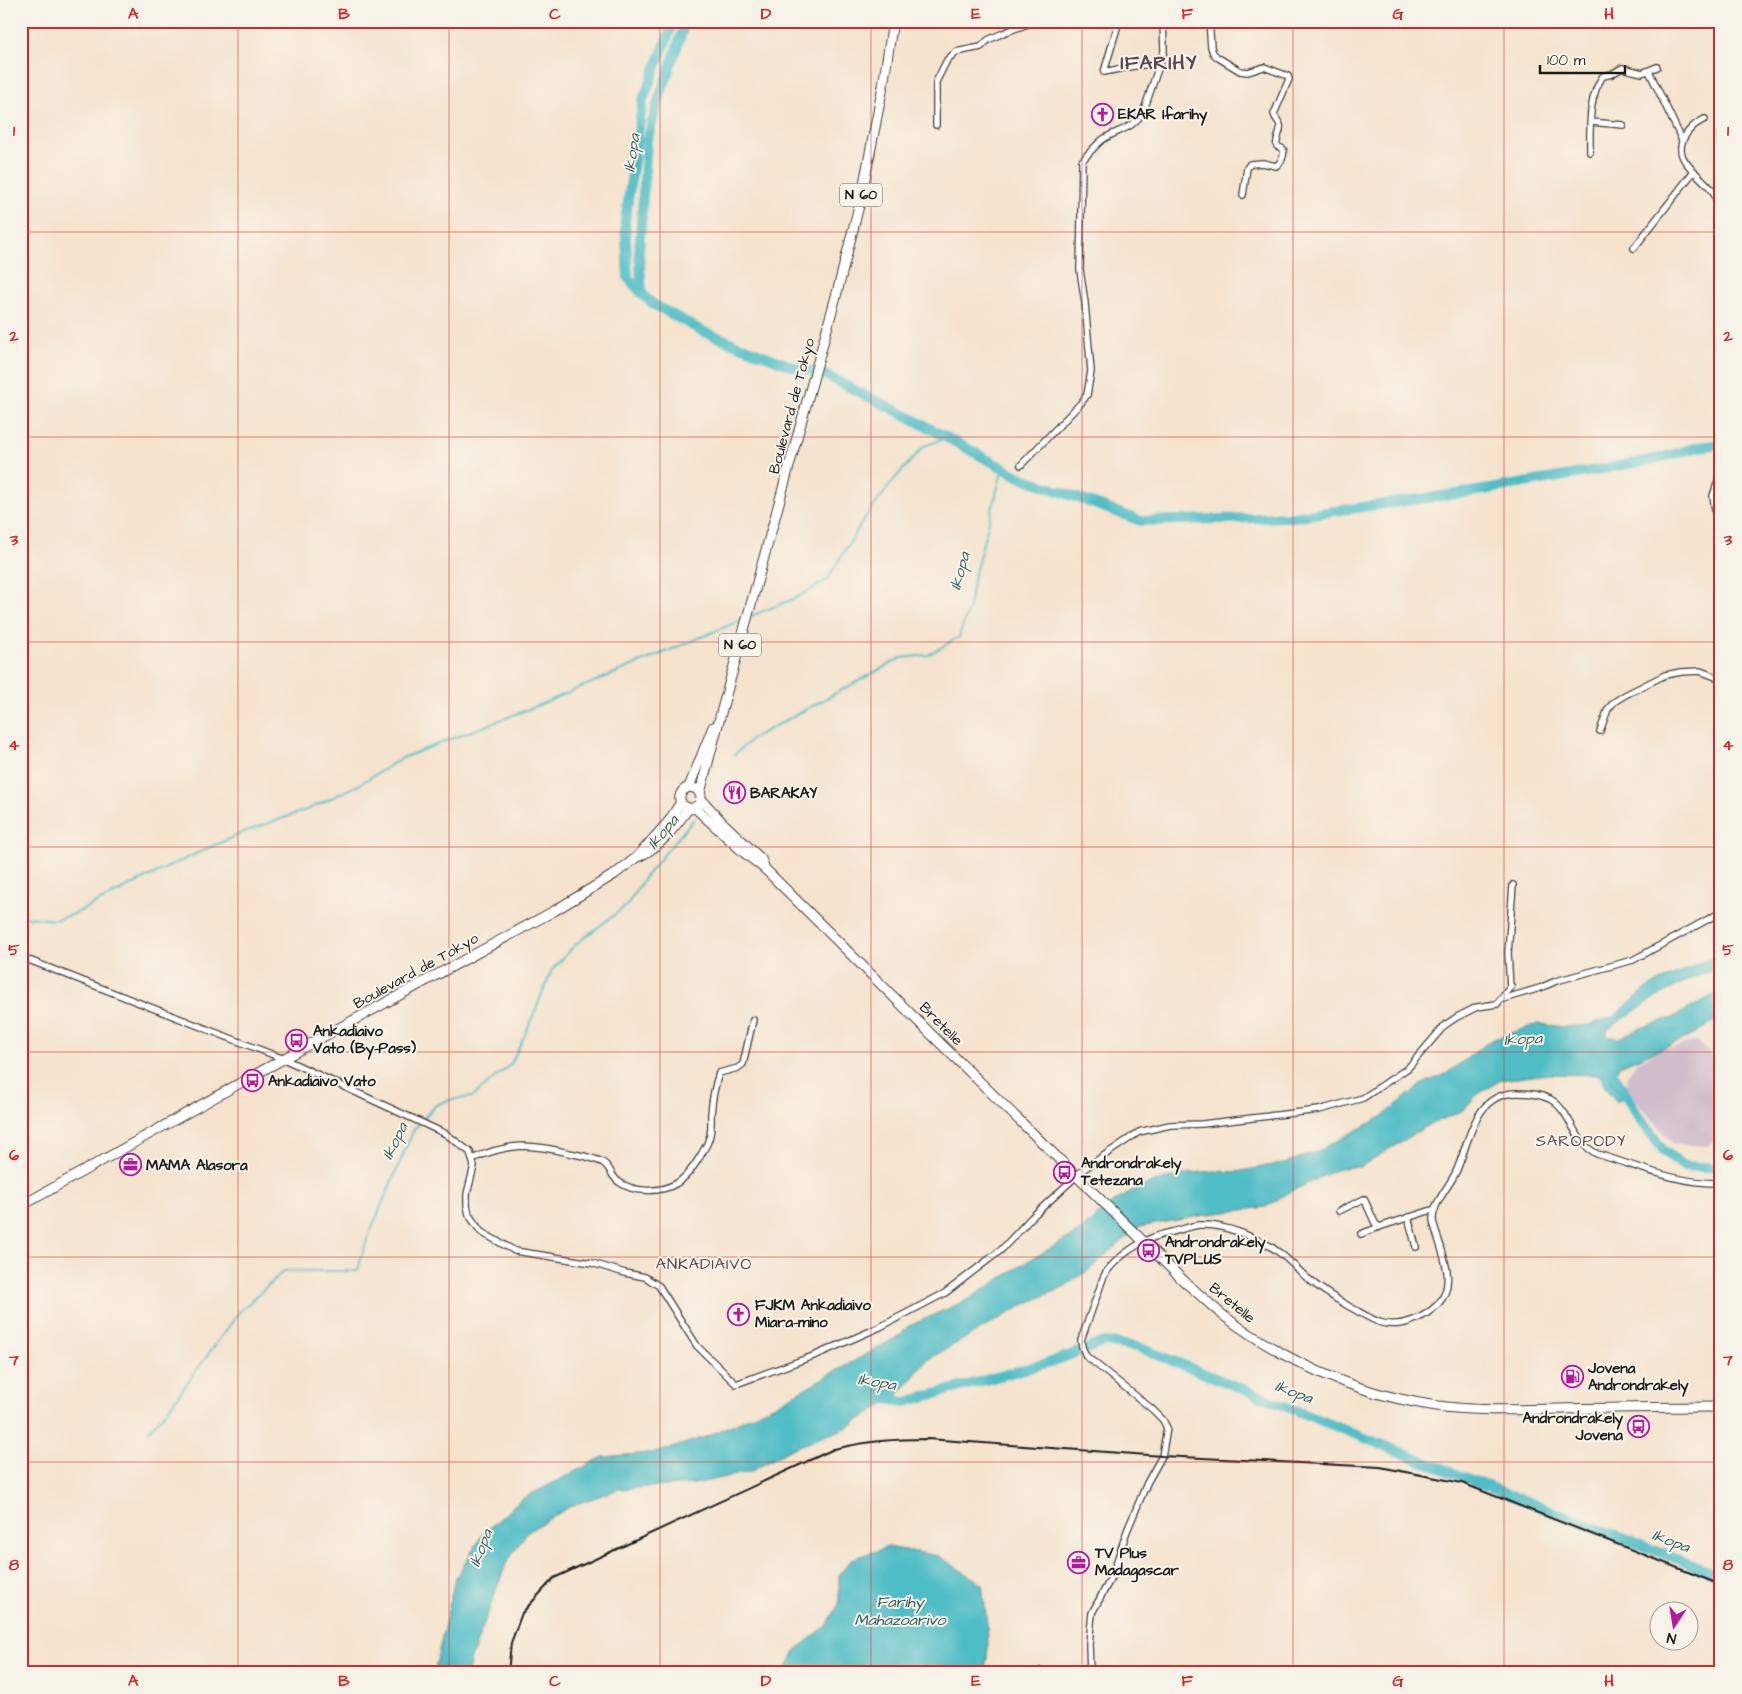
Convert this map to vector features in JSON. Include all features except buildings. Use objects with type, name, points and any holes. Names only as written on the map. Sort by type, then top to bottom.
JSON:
[{"type":"main road","name":"Boulevard de Tokyo","points":[[701,796],[721,713],[817,366],[862,194],[883,86],[892,21]]},
{"type":"main road","points":[[689,787],[721,713]]},
{"type":"main road","points":[[685,788],[694,788],[701,796],[692,808],[680,802],[680,794],[685,788]]},
{"type":"main road","name":"Bretelle","points":[[701,796],[721,821],[761,859],[765,869]]},
{"type":"main road","name":"Boulevard de Tokyo","points":[[21,1206],[554,911],[615,874],[637,857],[669,821],[680,802]]},
{"type":"main road","name":"Boulevard de Tokyo","points":[[637,857],[653,850],[692,808]]},
{"type":"main road","name":"Bretelle","points":[[692,808],[765,869],[1142,1240],[1213,1307],[1253,1337],[1288,1357],[1343,1382],[1386,1396],[1421,1404],[1475,1409],[1533,1410],[1721,1407]]},
{"type":"street","points":[[936,125],[936,82],[947,60],[956,52],[981,47],[988,40],[996,36],[1036,21]]},
{"type":"street","points":[[1119,21],[1104,72],[1160,63]]},
{"type":"street","points":[[1021,465],[1087,395],[1091,371],[1080,270],[1082,161],[1102,140],[1131,126],[1144,110],[1164,51],[1163,21]]},
{"type":"street","points":[[1209,21],[1211,47],[1217,57],[1240,71],[1248,72],[1264,67],[1288,76],[1289,79],[1274,114],[1275,119],[1280,123],[1275,142],[1276,146],[1283,149],[1284,154],[1276,166],[1263,163],[1250,164],[1247,168],[1243,195]]},
{"type":"street","points":[[1590,152],[1590,122],[1593,101],[1597,84],[1603,76],[1612,74],[1622,68],[1642,73],[1657,67]]},
{"type":"street","points":[[1649,71],[1682,140]]},
{"type":"street","points":[[1705,119],[1695,123],[1682,140],[1681,152],[1686,163],[1712,191],[1718,200],[1718,207],[1721,211]]},
{"type":"street","points":[[1590,122],[1623,124]]},
{"type":"street","points":[[1634,248],[1694,171]]},
{"type":"street","points":[[1721,471],[1713,496],[1718,530],[1721,534]]},
{"type":"street","points":[[1600,731],[1608,709],[1614,702],[1665,675],[1681,672],[1700,672],[1721,679]]},
{"type":"street","points":[[1513,885],[1508,953],[1511,986],[1503,1000],[1540,988],[1556,980],[1633,960],[1721,914]]},
{"type":"street","points":[[21,956],[284,1059],[446,1134],[470,1152],[474,1166],[467,1194],[467,1205],[469,1214],[481,1232],[515,1251],[592,1263],[645,1277],[659,1286],[696,1346],[736,1384],[840,1345],[880,1327],[945,1293],[1002,1250],[1032,1217],[1076,1176],[1103,1155],[1140,1132],[1170,1125],[1202,1124],[1319,1110],[1363,1098],[1408,1068],[1445,1025],[1477,1007],[1497,1004],[1511,986]]},
{"type":"street","points":[[472,1159],[492,1150],[531,1145],[579,1155],[601,1162],[609,1167],[618,1182],[633,1188],[658,1190],[678,1183],[694,1165],[707,1144],[712,1132],[711,1113],[720,1073],[738,1068],[742,1064],[753,1020]]},
{"type":"street","points":[[1090,1673],[1089,1644],[1092,1613],[1112,1576],[1144,1488],[1162,1456],[1167,1428],[1163,1420],[1152,1409],[1086,1356],[1081,1340],[1106,1272],[1142,1240],[1198,1226],[1224,1228],[1262,1242],[1294,1263],[1305,1276],[1331,1296],[1374,1321],[1384,1324],[1409,1322],[1422,1316],[1439,1303],[1447,1286],[1447,1271],[1433,1221],[1435,1209],[1453,1178],[1476,1118],[1484,1106],[1500,1096],[1514,1093],[1534,1093],[1551,1100],[1562,1110],[1586,1146],[1597,1154],[1676,1178],[1721,1183]]},
{"type":"street","points":[[1340,1210],[1364,1199],[1375,1224],[1379,1227]]},
{"type":"street","points":[[1361,1234],[1435,1209]]},
{"type":"street","points":[[1408,1217],[1416,1247]]},
{"type":"shaded area","points":[[1697,1040],[1721,1068],[1721,1133],[1708,1146],[1673,1144],[1626,1089],[1627,1075],[1637,1063],[1660,1049],[1676,1047]]},
{"type":"water","points":[[1721,954],[1721,968],[1676,986],[1608,1029],[1606,1036],[1618,1038],[1672,1018],[1721,991],[1721,1017],[1689,1037],[1619,1066],[1611,1080],[1623,1098],[1617,1102],[1606,1089],[1600,1075],[1549,1074],[1501,1080],[1478,1094],[1463,1110],[1425,1127],[1360,1167],[1340,1168],[1290,1192],[1266,1207],[1217,1213],[1139,1227],[1090,1269],[1065,1286],[1022,1306],[927,1360],[897,1396],[846,1428],[791,1449],[750,1472],[694,1484],[619,1489],[571,1506],[527,1532],[506,1564],[470,1661],[468,1673],[434,1673],[455,1579],[482,1535],[520,1500],[603,1457],[659,1452],[708,1436],[773,1406],[901,1335],[907,1327],[969,1299],[1028,1261],[1079,1232],[1112,1203],[1136,1189],[1191,1173],[1236,1172],[1288,1162],[1316,1152],[1383,1116],[1422,1084],[1446,1074],[1491,1040],[1538,1024],[1565,1027],[1589,1025],[1613,1017],[1650,986]]},
{"type":"water","name":"Farihy Mahazoarivo","points":[[888,1547],[939,1556],[982,1584],[988,1642],[986,1664],[983,1673],[784,1673],[796,1650],[827,1625],[839,1604],[839,1575],[852,1559]]},
{"type":"waterway","points":[[674,21],[643,100],[625,221],[628,278],[653,304],[702,331],[794,367],[823,374],[907,416],[1020,477],[1141,521],[1292,517],[1477,491],[1655,459],[1699,447],[1721,444]]},
{"type":"waterway","name":"Ikopa","points":[[642,294],[639,251],[647,141],[658,102],[686,21]]},
{"type":"waterway","points":[[751,616],[798,597],[827,580],[864,519],[893,481],[924,446],[947,438]]},
{"type":"waterway","name":"Ikopa","points":[[734,755],[753,738],[901,658],[928,655],[959,637],[969,608],[973,581],[1003,468]]},
{"type":"waterway","points":[[21,916],[53,920],[72,915],[176,863],[244,832],[309,809],[360,784],[402,758],[534,707],[742,620]]},
{"type":"waterway","name":"Ikopa","points":[[422,1120],[436,1105],[449,1100],[472,1097],[511,1064],[552,970],[575,945],[627,905],[645,877],[694,819]]},
{"type":"waterway","name":"Ikopa","points":[[1608,1064],[1640,1119],[1663,1150],[1683,1166],[1721,1168]]},
{"type":"waterway","name":"Ikopa","points":[[148,1431],[166,1412],[240,1311],[284,1271],[358,1271],[371,1230],[414,1129],[419,1124]]},
{"type":"waterway","name":"Ikopa","points":[[879,1398],[906,1402],[1054,1361],[1104,1342],[1138,1347],[1412,1457],[1721,1576]]},
{"type":"railway","points":[[508,1673],[511,1643],[522,1613],[554,1578],[834,1449],[892,1440],[928,1439],[1162,1456],[1380,1467],[1462,1483],[1721,1585]]},
{"type":"place","name":"EKAR Ifarihy","points":[[1102,114]]},
{"type":"place","name":"BARAKAY","points":[[734,793]]},
{"type":"place","name":"Ankadiaivo Vato (By-Pass)","points":[[297,1040]]},
{"type":"place","name":"Ankadiaivo Vato","points":[[252,1081]]},
{"type":"place","name":"MAMA Alasora","points":[[130,1165]]},
{"type":"place","name":"Androndrakely Tetezana","points":[[1065,1172]]},
{"type":"place","name":"Androndrakely TVPLUS","points":[[1149,1251]]},
{"type":"place","name":"FJKM Ankadiaivo Miara-mino","points":[[739,1314]]},
{"type":"place","name":"Jovena Androndrakely","points":[[1572,1377]]},
{"type":"place","name":"Androndrakely Jovena","points":[[1639,1427]]},
{"type":"place","name":"TV Plus Madagascar","points":[[1079,1562]]},
{"type":"district","name":"IFARIHY","points":[[1159,63]]},
{"type":"district","name":"SAROPODY","points":[[1581,1141]]},
{"type":"district","name":"ANKADIAIVO","points":[[704,1264]]}]
